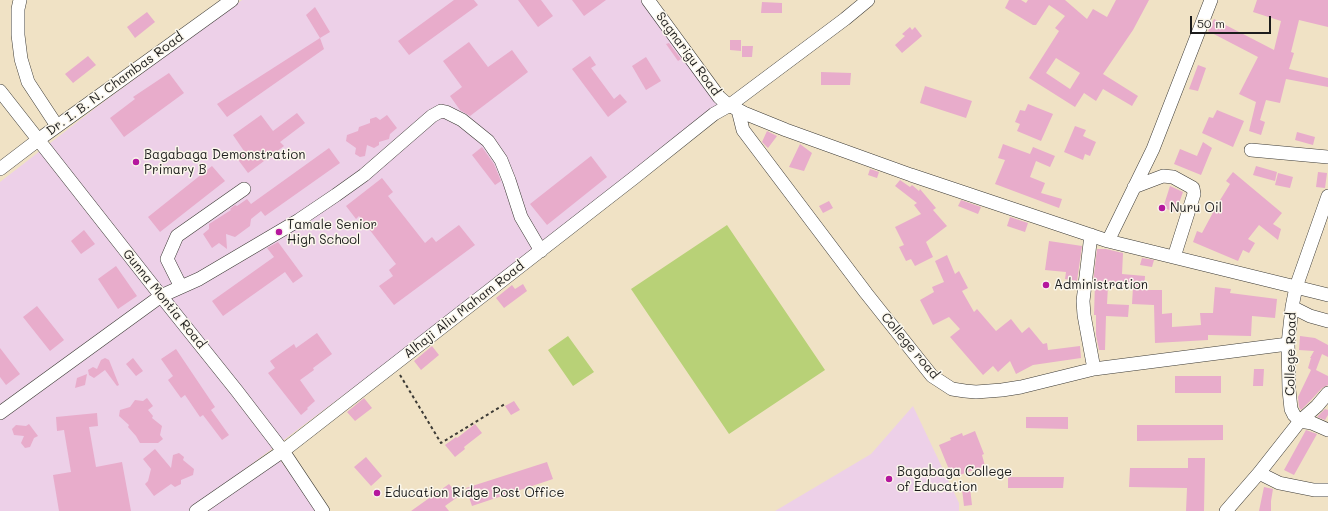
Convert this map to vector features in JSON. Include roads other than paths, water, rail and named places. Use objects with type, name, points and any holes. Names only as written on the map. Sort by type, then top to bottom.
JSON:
[{"type":"street","points":[[20,0],[18,9],[18,35],[20,59],[28,82],[57,126]]},
{"type":"street","name":"Dr. I. B. N. Chambas Road","points":[[0,170],[57,126],[232,0]]},
{"type":"street","name":"Sagnarigu Road","points":[[648,0],[719,97],[734,108]]},
{"type":"street","name":"Alhaji Aliu Maham Road","points":[[196,511],[283,451],[541,251],[714,114],[734,108],[868,0]]},
{"type":"street","points":[[1108,241],[1153,148],[1211,0]]},
{"type":"street","name":"Gunna Montia Road","points":[[0,91],[160,296],[237,391],[283,451],[323,511]]},
{"type":"street","points":[[734,108],[786,130],[827,145],[1108,241],[1328,295]]},
{"type":"street","name":"College road","points":[[734,108],[741,125],[752,143],[866,293],[932,376],[952,388],[964,391],[991,391],[1021,387],[1094,369],[1288,344]]},
{"type":"street","points":[[0,413],[160,296],[199,280],[263,242],[336,195],[364,175],[432,116],[441,111],[462,120],[488,141],[501,160],[521,218],[541,251]]},
{"type":"street","points":[[1251,150],[1328,157]]},
{"type":"street","points":[[1134,187],[1163,176],[1173,177],[1193,188],[1194,194],[1174,257]]},
{"type":"street","points":[[181,287],[167,259],[177,236],[244,189]]},
{"type":"street","name":"College Road","points":[[1300,421],[1294,415],[1290,402],[1288,344],[1292,307],[1296,287],[1328,196]]},
{"type":"street","points":[[1091,235],[1083,301],[1084,315],[1094,369]]},
{"type":"street","points":[[1292,307],[1310,316],[1328,321]]},
{"type":"street","points":[[1226,511],[1259,473],[1300,421],[1317,406],[1328,393]]},
{"type":"street","points":[[1300,421],[1312,423],[1328,430]]},
{"type":"street","points":[[1259,473],[1279,482],[1314,490],[1328,490]]},
{"type":"place","name":"Bagabaga Demonstration Primary B","points":[[136,162]]},
{"type":"place","name":"Nuru Oil","points":[[1162,208]]},
{"type":"place","name":"Tamale Senior High School","points":[[279,232]]},
{"type":"place","name":"Administration","points":[[1046,285]]},
{"type":"place","name":"Bagabaga College of Education","points":[[889,479]]},
{"type":"place","name":"Education Ridge Post Office","points":[[377,493]]}]
